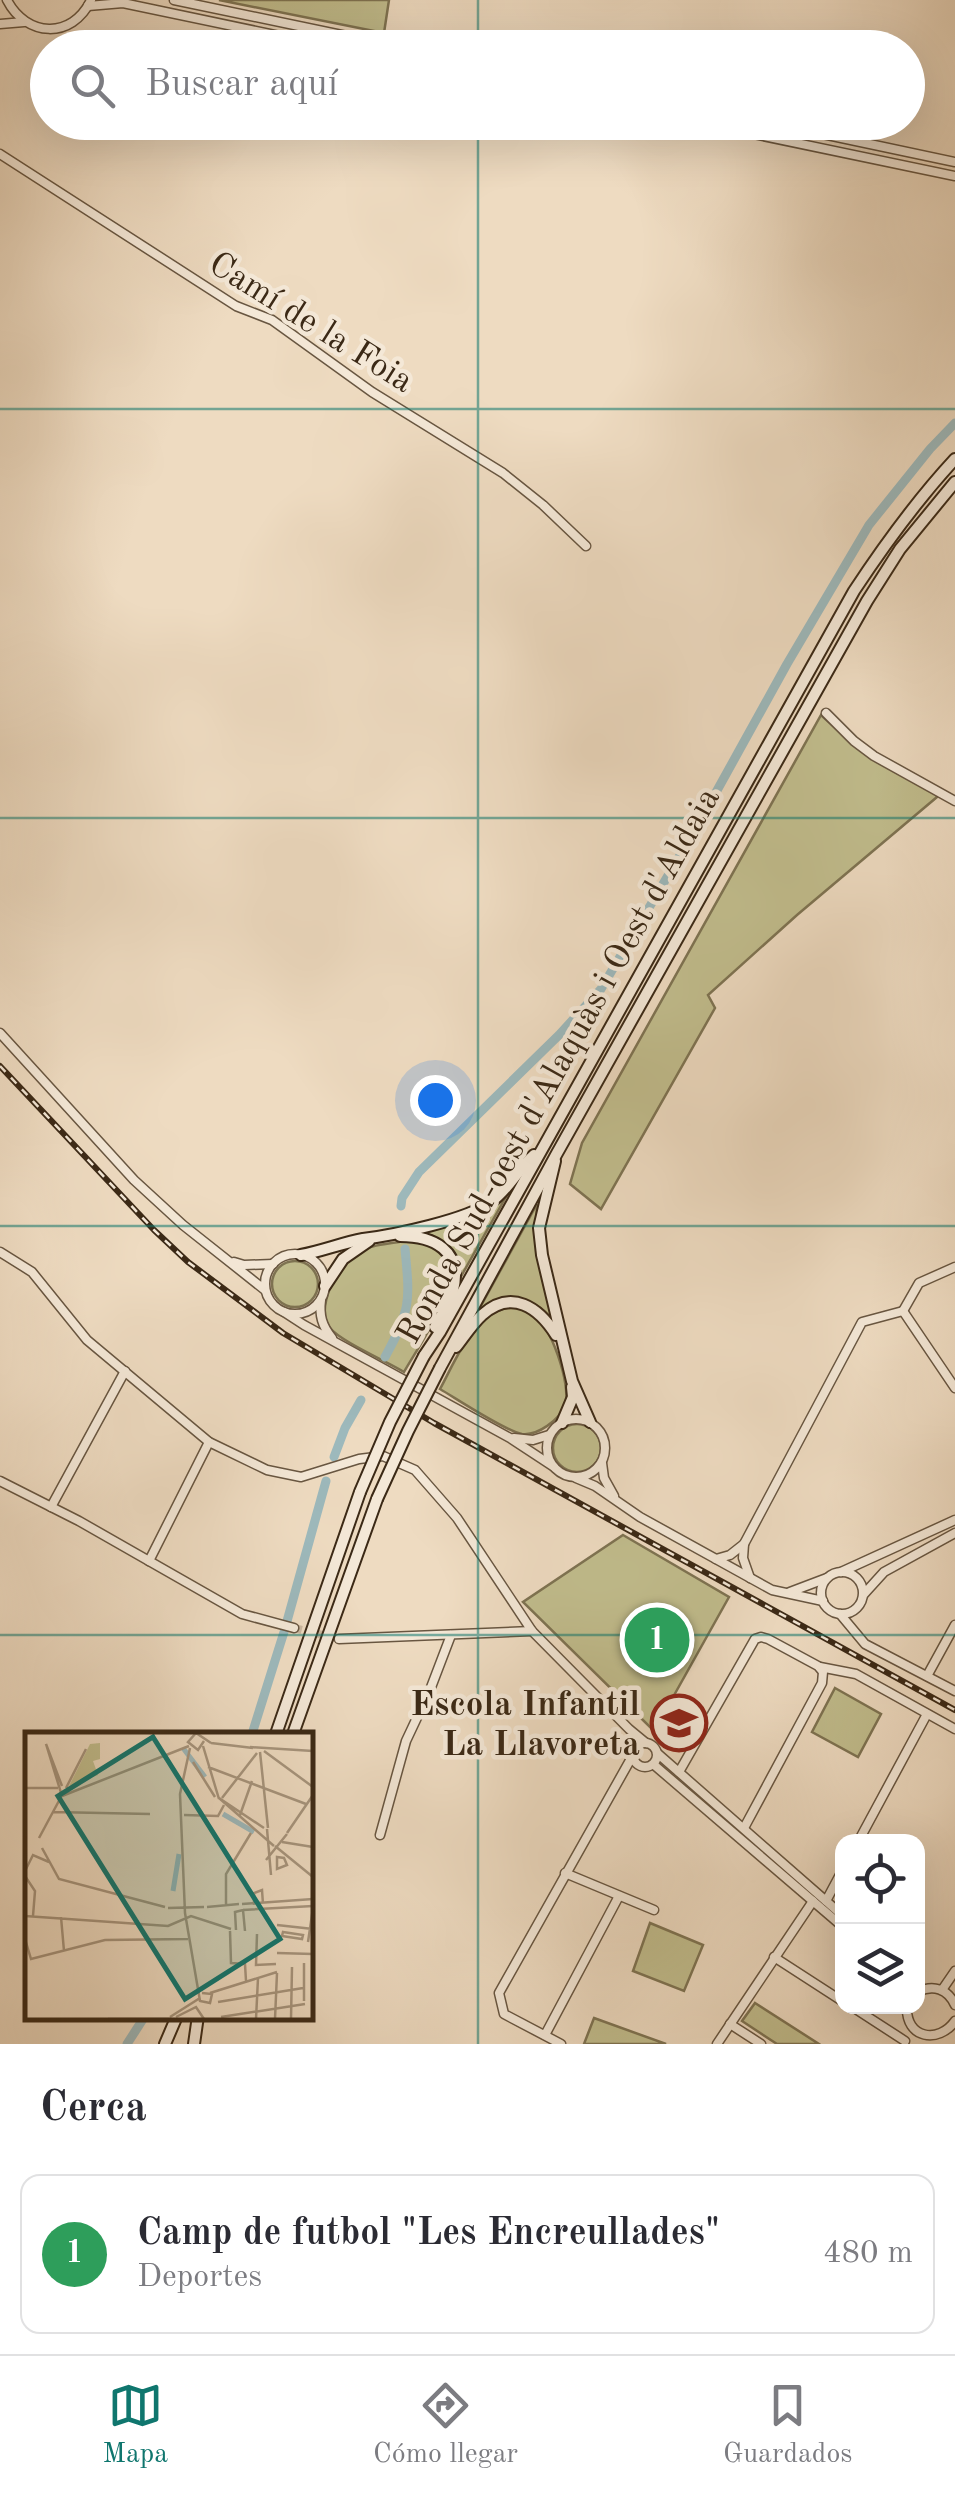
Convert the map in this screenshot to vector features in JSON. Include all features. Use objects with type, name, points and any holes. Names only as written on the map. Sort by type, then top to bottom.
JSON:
[{"type":"main road","name":"Ronda Sud-oest d'Alaquàs i Oest d'Aldaia","points":[[277,1732],[360,1492],[424,1356],[854,591],[887,540],[955,459]]},
{"type":"main road","name":"Ronda Sud-oest d'Alaquàs i Oest d'Aldaia","points":[[294,1732],[377,1499],[440,1368],[867,601],[900,549],[955,482]]},
{"type":"main road","points":[[302,1255],[389,1236],[489,1204],[542,1148]]},
{"type":"main road","points":[[556,1155],[539,1228],[542,1255],[572,1381],[590,1422]]},
{"type":"main road","points":[[389,1236],[429,1239],[452,1262],[453,1292],[424,1356]]},
{"type":"main road","points":[[325,1286],[343,1259],[374,1239]]},
{"type":"main road","points":[[440,1368],[483,1314],[504,1304],[520,1303],[539,1312],[562,1345]]},
{"type":"main road","points":[[562,1423],[573,1397],[572,1381]]},
{"type":"main road","points":[[166,2044],[176,2019]]},
{"type":"main road","points":[[194,2044],[198,2019]]},
{"type":"street","points":[[7,0],[24,22],[50,30],[78,18],[89,3],[123,2],[253,30]]},
{"type":"street","points":[[174,0],[318,30]]},
{"type":"street","points":[[0,24],[24,22]]},
{"type":"street","points":[[782,140],[955,176]]},
{"type":"street","points":[[851,140],[955,162]]},
{"type":"street","name":"Camí de la Foia","points":[[0,154],[236,306],[272,320],[372,392],[503,473],[586,546]]},
{"type":"street","points":[[826,713],[874,756],[955,801]]},
{"type":"street","points":[[0,1033],[134,1180],[183,1225],[266,1290]]},
{"type":"street","points":[[0,1252],[32,1272],[87,1340],[209,1442],[267,1470],[301,1476],[383,1456],[415,1470],[454,1515],[532,1631],[629,1729],[654,1746],[835,1908]]},
{"type":"street","points":[[226,1259],[244,1265],[272,1264],[286,1256],[302,1255],[316,1263],[325,1286],[320,1316],[339,1344]]},
{"type":"street","points":[[272,1264],[265,1280],[266,1290],[272,1304],[284,1312],[775,1592],[822,1600]]},
{"type":"street","points":[[716,1560],[730,1556],[744,1544],[862,1322],[903,1311],[919,1283],[955,1267]]},
{"type":"street","points":[[284,1312],[305,1312],[321,1299]]},
{"type":"street","points":[[903,1311],[955,1388]]},
{"type":"street","points":[[52,1508],[125,1371]]},
{"type":"street","points":[[510,1438],[533,1440],[551,1433],[562,1423],[590,1422],[603,1436],[604,1478],[617,1499]]},
{"type":"street","points":[[551,1433],[547,1451],[554,1467]]},
{"type":"street","points":[[150,1561],[209,1442]]},
{"type":"street","points":[[576,1478],[591,1474],[602,1463]]},
{"type":"street","points":[[0,1482],[242,1614],[294,1628]]},
{"type":"street","points":[[786,1593],[955,1520]]},
{"type":"street","points":[[863,1642],[858,1607],[864,1594],[884,1572],[955,1533]]},
{"type":"street","points":[[744,1544],[743,1558],[750,1578]]},
{"type":"street","points":[[841,1572],[857,1578],[864,1594]]},
{"type":"street","points":[[827,1578],[822,1586],[822,1600],[829,1610],[850,1613],[858,1607]]},
{"type":"street","points":[[840,1614],[863,1642],[955,1691]]},
{"type":"street","points":[[927,1676],[955,1625]]},
{"type":"street","points":[[338,1639],[532,1631]]},
{"type":"street","points":[[380,1835],[406,1741],[451,1635]]},
{"type":"street","points":[[679,1772],[761,1637],[818,1666],[856,1674],[955,1730]]},
{"type":"street","points":[[744,1828],[822,1683],[823,1672],[818,1666]]},
{"type":"street","points":[[862,1834],[928,1714]]},
{"type":"street","points":[[629,1729],[638,1765],[650,1766],[840,1924]]},
{"type":"street","points":[[562,2044],[504,2014],[499,1993],[634,1752],[639,1744],[646,1743]]},
{"type":"street","points":[[622,1774],[650,1766],[658,1753]]},
{"type":"street","points":[[565,1874],[654,1910]]},
{"type":"street","points":[[826,1900],[835,1884]]},
{"type":"street","points":[[545,2035],[619,1896]]},
{"type":"street","points":[[716,2044],[814,1901]]},
{"type":"street","points":[[774,1957],[835,1996]]},
{"type":"street","points":[[942,1990],[955,1972]]},
{"type":"street","points":[[925,1988],[942,1990],[955,2005]]},
{"type":"street","points":[[863,2014],[904,2042],[912,2028]]},
{"type":"street","points":[[908,2014],[912,2028],[923,2040],[952,2032],[955,2021]]},
{"type":"street","points":[[730,2024],[761,2044]]},
{"type":"shaded area","points":[[219,0],[389,0],[384,30]]},
{"type":"shaded area","points":[[821,715],[853,744],[935,791],[937,797],[708,995],[715,1008],[601,1209],[570,1184],[582,1143]]},
{"type":"shaded area","points":[[506,1194],[459,1280],[443,1243],[420,1232]]},
{"type":"shaded area","points":[[537,1204],[536,1227],[553,1320],[536,1305],[517,1299],[497,1301],[477,1313]]},
{"type":"shaded area","points":[[409,1240],[432,1247],[444,1257],[448,1272],[440,1307],[404,1372],[335,1333],[326,1320],[325,1310],[335,1277],[356,1253]]},
{"type":"shaded area","points":[[295,1261],[311,1268],[318,1284],[311,1300],[295,1307],[279,1300],[272,1284],[279,1268]]},
{"type":"shaded area","points":[[510,1307],[540,1319],[552,1341],[565,1384],[565,1405],[558,1416],[541,1430],[528,1434],[504,1427],[440,1389],[476,1328]]},
{"type":"shaded area","points":[[577,1424],[594,1431],[601,1448],[594,1465],[577,1472],[560,1465],[553,1448],[560,1431]]},
{"type":"shaded area","points":[[623,1535],[729,1597],[654,1731],[523,1602]]},
{"type":"shaded area","points":[[835,1688],[881,1714],[858,1757],[812,1732]]},
{"type":"shaded area","points":[[650,1923],[703,1945],[684,1991],[633,1971]]},
{"type":"shaded area","points":[[755,2003],[819,2044],[777,2044],[742,2021]]},
{"type":"shaded area","points":[[594,2018],[666,2044],[584,2044]]},
{"type":"waterway","points":[[401,1206],[419,1172],[601,989],[869,525],[955,423]]},
{"type":"waterway","points":[[385,1357],[407,1305],[405,1249]]},
{"type":"waterway","points":[[334,1457],[361,1400]]},
{"type":"waterway","points":[[253,1732],[326,1481]]},
{"type":"waterway","points":[[127,2044],[143,2019]]},
{"type":"tunnel","points":[[294,1628],[339,1639]]},
{"type":"railway","points":[[0,1066],[154,1230],[188,1262],[283,1333],[434,1423],[955,1710]]},
{"type":"place","name":"Camp de futbol \"Les Encreullades\"","points":[[657,1640]]},
{"type":"place","name":"Escola Infantil La Llavoreta","points":[[679,1723]]}]
